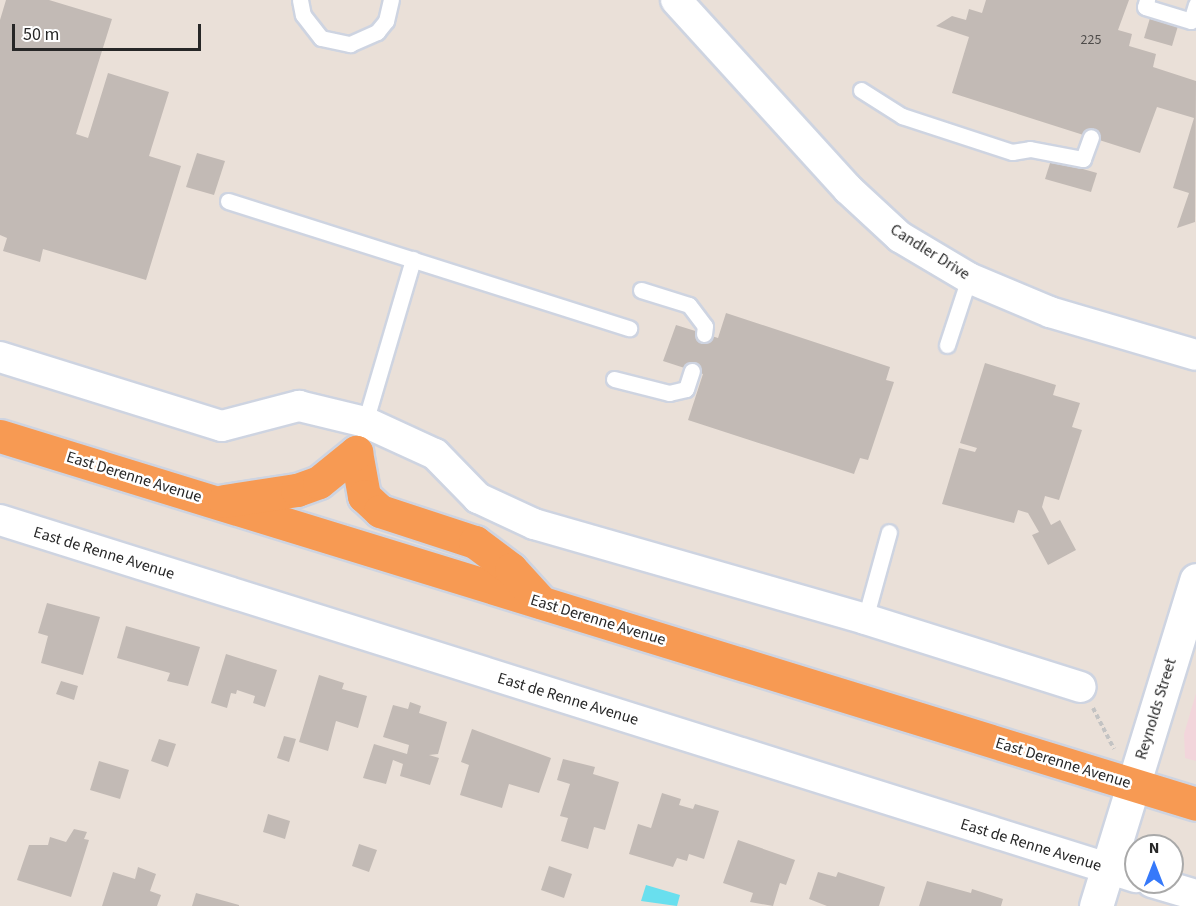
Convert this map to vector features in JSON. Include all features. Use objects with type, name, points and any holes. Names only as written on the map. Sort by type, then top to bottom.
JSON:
[{"type":"highway","name":"East Derenne Avenue","points":[[0,436],[1196,804]]},
{"type":"highway","points":[[216,502],[308,486],[335,472],[360,437]]},
{"type":"highway","points":[[360,437],[364,496],[380,511],[475,542],[511,569],[542,603]]},
{"type":"street","name":"Candler Drive","points":[[676,0],[848,189],[900,237],[969,278],[1050,312],[1196,355]]},
{"type":"street","points":[[0,357],[222,426],[299,406],[360,437],[435,454],[478,498],[534,524],[866,620],[1081,687]]},
{"type":"street","name":"East de Renne Avenue","points":[[0,520],[1122,873]]},
{"type":"street","name":"Reynolds Street","points":[[1096,906],[1122,873],[1132,784],[1196,580]]},
{"type":"lane","points":[[300,0],[303,15],[321,38],[350,44],[377,32],[386,21],[391,0]]},
{"type":"lane","points":[[1147,0],[1145,7],[1191,21],[1196,5]]},
{"type":"lane","points":[[861,90],[902,116],[1012,152],[1030,148],[1083,159],[1091,137]]},
{"type":"lane","points":[[228,201],[629,328]]},
{"type":"lane","points":[[360,437],[413,259]]},
{"type":"lane","points":[[947,345],[969,278]]},
{"type":"lane","points":[[641,290],[689,304],[705,326],[704,334]]},
{"type":"lane","points":[[614,379],[669,393],[686,389],[692,371]]},
{"type":"lane","points":[[866,620],[889,532]]},
{"type":"path","points":[[1081,687],[1132,784]]},
{"type":"shaded area","points":[[1196,693],[1196,761],[1185,758],[1184,734]]},
{"type":"water","points":[[646,885],[680,895],[677,906],[641,901]]},
{"type":"building","points":[[6,0],[49,0],[112,19],[76,134],[88,138],[108,73],[169,92],[149,156],[181,166],[146,280],[43,249],[40,262],[3,251],[7,238],[0,235],[0,20]]},
{"type":"building","points":[[986,0],[1129,0],[1118,30],[1132,34],[1129,46],[1156,54],[1153,67],[1196,81],[1195,222],[1177,228],[1189,193],[1173,188],[1194,118],[1157,107],[1140,153],[952,93],[969,37],[936,26],[952,16],[966,20],[969,9],[982,13]]},
{"type":"building","points":[[1150,18],[1178,26],[1172,46],[1144,38]]},
{"type":"building","points":[[197,153],[225,161],[214,195],[186,187]]},
{"type":"building","points":[[1051,160],[1097,173],[1091,192],[1045,179]]},
{"type":"building","points":[[726,313],[890,367],[886,380],[894,382],[868,460],[860,458],[854,474],[688,420],[703,374],[663,361],[676,325],[718,338]]},
{"type":"building","points":[[985,363],[1056,385],[1053,395],[1080,403],[1072,427],[1082,430],[1059,500],[1045,496],[1042,507],[1051,525],[1060,520],[1076,550],[1048,565],[1032,535],[1039,532],[1028,513],[1018,510],[1014,523],[942,504],[959,448],[975,452],[977,448],[960,443]]},
{"type":"building","points":[[47,603],[100,617],[83,675],[41,663],[48,636],[38,633]]},
{"type":"building","points":[[126,626],[200,647],[188,686],[167,681],[170,673],[117,658]]},
{"type":"building","points":[[226,654],[277,670],[265,707],[253,703],[255,696],[237,690],[236,694],[231,693],[227,708],[211,703]]},
{"type":"building","points":[[319,675],[344,683],[342,689],[367,696],[358,728],[336,721],[328,751],[299,742]]},
{"type":"building","points":[[61,681],[78,686],[74,700],[56,694]]},
{"type":"building","points":[[410,702],[421,706],[419,713],[447,722],[438,754],[429,755],[439,758],[430,785],[400,776],[403,764],[393,760],[386,784],[363,778],[374,744],[407,754],[409,745],[383,737],[393,705],[408,709]]},
{"type":"building","points":[[472,729],[551,758],[539,793],[509,784],[502,808],[460,795],[469,765],[461,762]]},
{"type":"building","points":[[284,736],[296,739],[289,762],[277,758]]},
{"type":"building","points":[[159,739],[176,744],[168,767],[151,761]]},
{"type":"building","points":[[563,759],[595,767],[593,774],[619,782],[605,830],[594,827],[588,849],[561,841],[568,818],[560,816],[570,784],[557,780]]},
{"type":"building","points":[[99,761],[129,770],[120,799],[90,790]]},
{"type":"building","points":[[662,793],[681,799],[679,805],[693,809],[695,804],[719,811],[704,859],[689,854],[687,861],[677,858],[673,867],[629,854],[638,824],[651,828]]},
{"type":"building","points":[[268,814],[290,821],[285,839],[263,832]]},
{"type":"building","points":[[74,829],[87,832],[84,839],[89,840],[71,897],[17,880],[29,845],[48,845],[50,837],[66,842]]},
{"type":"building","points":[[738,840],[795,860],[786,885],[780,883],[773,906],[750,902],[753,893],[723,883]]},
{"type":"building","points":[[359,844],[377,850],[369,872],[352,866]]},
{"type":"building","points":[[549,866],[572,874],[564,898],[541,890]]},
{"type":"building","points":[[138,867],[156,874],[150,891],[161,895],[157,906],[102,906],[113,872],[135,879]]},
{"type":"building","points":[[818,872],[836,877],[838,872],[885,887],[879,906],[827,906],[809,899]]},
{"type":"building","points":[[927,881],[971,893],[972,889],[1003,899],[1001,906],[919,906]]},
{"type":"building","points":[[196,893],[239,905],[239,906],[192,906]]}]
